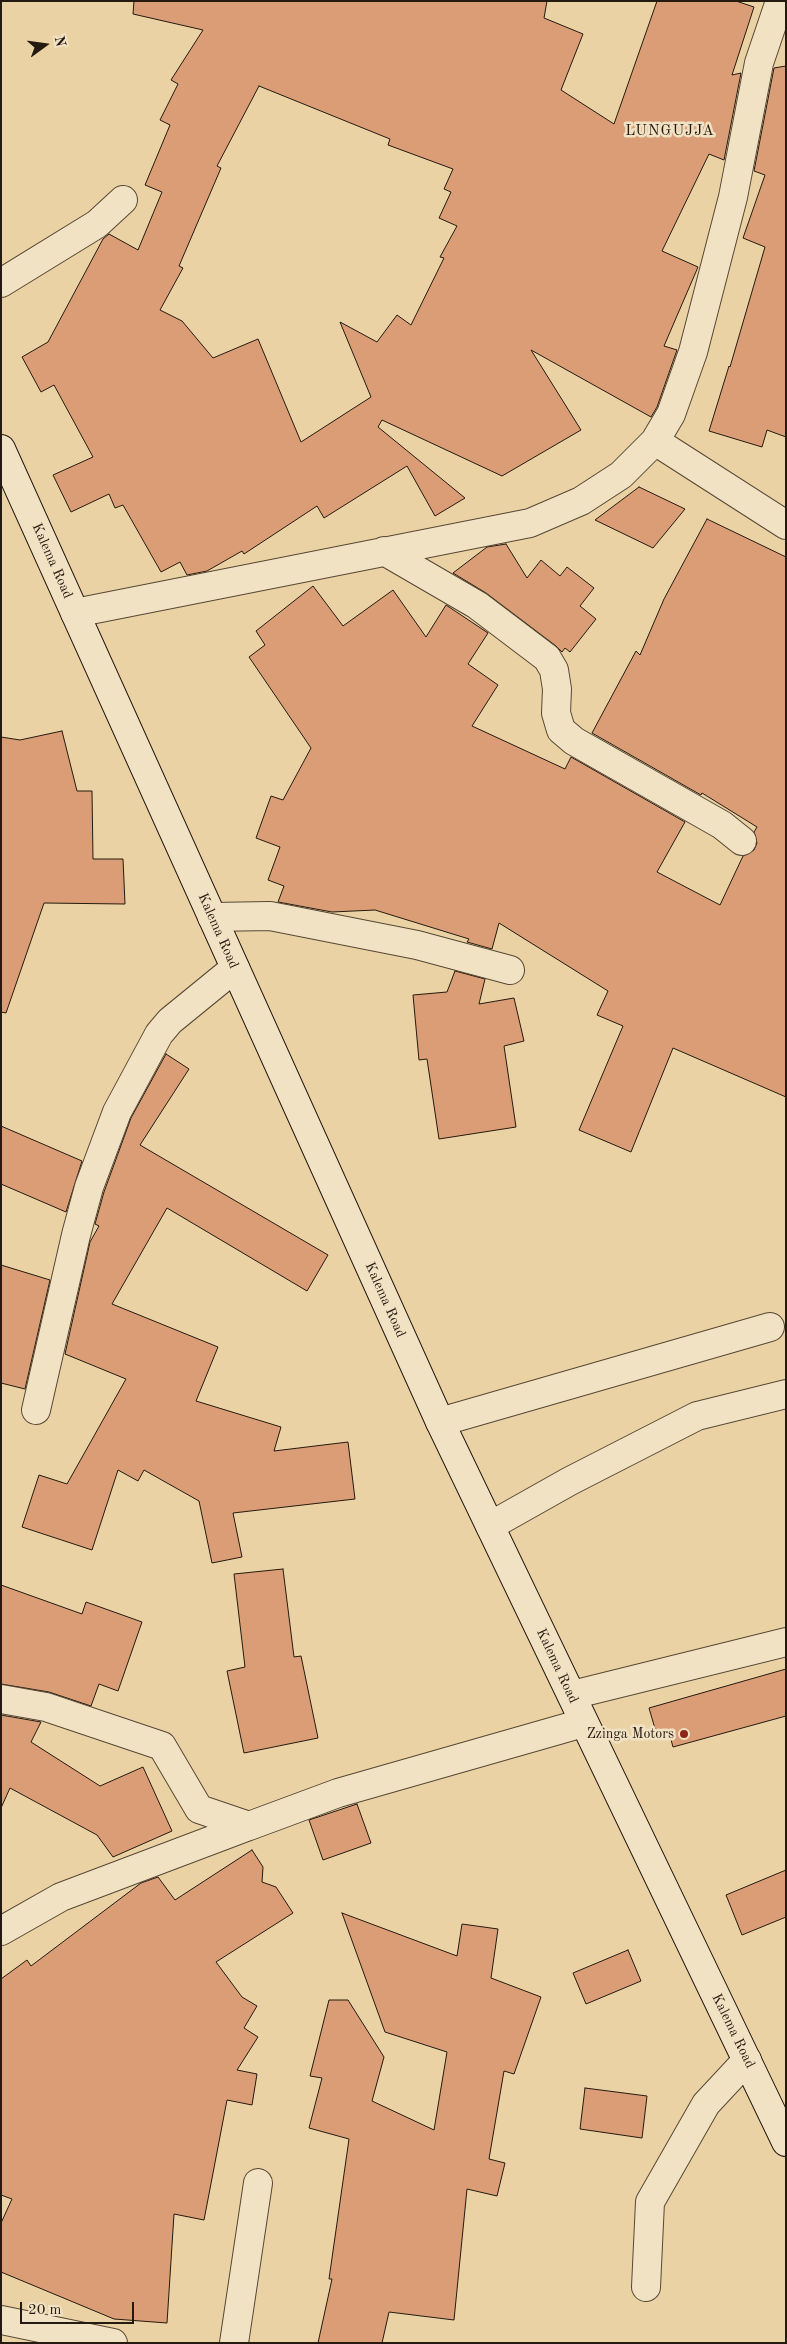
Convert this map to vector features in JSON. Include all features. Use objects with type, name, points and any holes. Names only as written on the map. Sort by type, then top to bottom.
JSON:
[{"type":"street","points":[[75,613],[530,523],[559,512],[597,492],[621,474],[655,441],[670,414],[694,352],[733,197],[760,63],[780,1]]},
{"type":"street","points":[[1,283],[97,224],[123,200]]},
{"type":"street","points":[[655,441],[786,525]]},
{"type":"street","name":"Kalema Road","points":[[1,449],[440,1422],[786,2142]]},
{"type":"street","points":[[384,551],[477,606],[547,658],[554,670],[556,679],[558,721],[561,730],[568,736],[722,825],[742,841]]},
{"type":"street","points":[[212,917],[270,916],[417,945],[510,970]]},
{"type":"street","points":[[36,1410],[89,1188],[117,1112],[159,1034],[170,1021],[235,968]]},
{"type":"street","points":[[440,1422],[770,1327]]},
{"type":"street","points":[[490,1526],[570,1481],[697,1416],[786,1394]]},
{"type":"street","points":[[572,1695],[786,1642]]},
{"type":"street","points":[[1,1699],[46,1706],[162,1746],[199,1809],[249,1826]]},
{"type":"street","points":[[1,1931],[61,1897],[338,1793],[583,1723]]},
{"type":"street","points":[[646,2287],[650,2202],[706,2104],[747,2060]]},
{"type":"street","points":[[234,2343],[258,2183]]},
{"type":"street","points":[[1,2320],[113,2343]]},
{"type":"building","points":[[134,1],[547,1],[544,18],[583,34],[561,90],[614,124],[657,1],[736,1],[754,7],[732,75],[741,73],[724,160],[709,154],[662,251],[698,267],[664,346],[677,350],[657,407],[651,417],[531,350],[581,430],[502,476],[382,420],[378,427],[465,498],[435,516],[407,466],[324,518],[317,506],[244,554],[242,551],[207,571],[187,575],[180,562],[161,572],[123,505],[115,508],[109,494],[71,512],[53,475],[93,457],[54,385],[41,392],[22,357],[48,342],[103,239],[109,234],[138,250],[162,192],[145,185],[170,125],[160,120],[178,84],[171,80],[203,30],[133,14]],"holes":[[[259,86],[390,139],[388,145],[453,169],[444,189],[451,192],[439,218],[457,226],[440,257],[444,258],[411,325],[397,315],[377,342],[340,322],[371,397],[301,442],[258,339],[213,358],[182,321],[160,310],[183,268],[179,266],[221,168],[217,166]]]},
{"type":"building","points":[[786,66],[786,437],[767,430],[762,447],[709,431],[765,247],[743,238],[765,175],[754,171],[774,68]]},
{"type":"building","points":[[639,487],[685,509],[653,548],[595,520]]},
{"type":"building","points":[[707,519],[786,557],[786,1097],[673,1048],[631,1152],[579,1130],[623,1026],[597,1015],[608,991],[499,923],[492,949],[467,942],[469,939],[375,910],[332,912],[278,902],[284,886],[268,880],[280,847],[256,838],[271,796],[283,800],[311,748],[249,657],[265,645],[256,631],[313,586],[343,626],[393,590],[426,637],[446,605],[488,633],[468,664],[498,685],[472,726],[565,769],[571,757],[685,822],[657,872],[720,905],[743,856],[754,850],[757,843],[754,832],[757,827],[702,793],[701,795],[592,733],[636,651],[640,655],[664,599]]},
{"type":"building","points":[[506,544],[527,578],[541,560],[560,576],[567,567],[594,588],[580,606],[596,619],[570,652],[565,648],[562,652],[486,593],[453,573],[487,547]]},
{"type":"building","points":[[62,731],[77,791],[92,791],[93,859],[123,859],[125,904],[44,903],[6,1013],[1,1012],[1,737],[20,740]]},
{"type":"building","points":[[455,971],[485,979],[479,1004],[514,998],[524,1041],[504,1046],[516,1127],[439,1139],[427,1059],[419,1060],[413,995],[447,992]]},
{"type":"building","points":[[166,1054],[189,1069],[140,1145],[328,1255],[307,1291],[167,1208],[112,1304],[218,1347],[196,1401],[281,1427],[274,1451],[348,1442],[355,1499],[233,1513],[242,1557],[212,1563],[199,1501],[144,1470],[138,1481],[118,1470],[92,1550],[22,1527],[39,1475],[67,1484],[126,1379],[65,1354],[90,1242],[99,1226],[95,1224],[104,1192],[131,1118]]},
{"type":"building","points":[[1,1126],[82,1161],[66,1212],[1,1184]]},
{"type":"building","points":[[1,1265],[50,1280],[25,1389],[1,1383]]},
{"type":"building","points":[[283,1569],[294,1657],[301,1656],[318,1738],[244,1753],[227,1671],[245,1667],[234,1574]]},
{"type":"building","points":[[1,1585],[82,1614],[86,1602],[142,1622],[118,1691],[99,1684],[91,1706],[49,1692],[1,1684]]},
{"type":"building","points":[[786,1669],[786,1716],[673,1747],[670,1736],[658,1739],[649,1708]]},
{"type":"building","points":[[1,1715],[41,1722],[31,1742],[100,1786],[143,1767],[172,1831],[113,1857],[97,1835],[10,1788],[1,1808]]},
{"type":"building","points":[[357,1804],[371,1843],[323,1860],[309,1820]]},
{"type":"building","points":[[252,1850],[263,1867],[262,1882],[276,1887],[293,1913],[216,1962],[242,1997],[257,2006],[244,2028],[258,2037],[237,2070],[257,2074],[252,2105],[227,2100],[204,2220],[174,2214],[167,2323],[114,2319],[1,2272],[1,2223],[12,2199],[1,2195],[1,1979],[27,1960],[31,1966],[141,1883],[158,1877],[175,1900]]},
{"type":"building","points":[[786,1870],[786,1917],[742,1935],[726,1895]]},
{"type":"building","points":[[342,1913],[457,1956],[462,1924],[498,1929],[491,1978],[541,1997],[514,2074],[504,2071],[489,2159],[505,2163],[497,2196],[467,2189],[454,2320],[389,2312],[382,2343],[318,2343],[332,2279],[329,2279],[349,2139],[309,2128],[322,2078],[310,2076],[329,2000],[348,2000],[384,2057],[372,2101],[434,2130],[447,2052],[385,2032]]},
{"type":"building","points":[[628,1950],[641,1981],[586,2004],[573,1973]]},
{"type":"building","points":[[585,2088],[647,2096],[642,2138],[580,2129]]},
{"type":"place","name":"Zzinga Motors","points":[[684,1734]]},
{"type":"district","name":"LUNGUJJA","points":[[670,131]]}]
